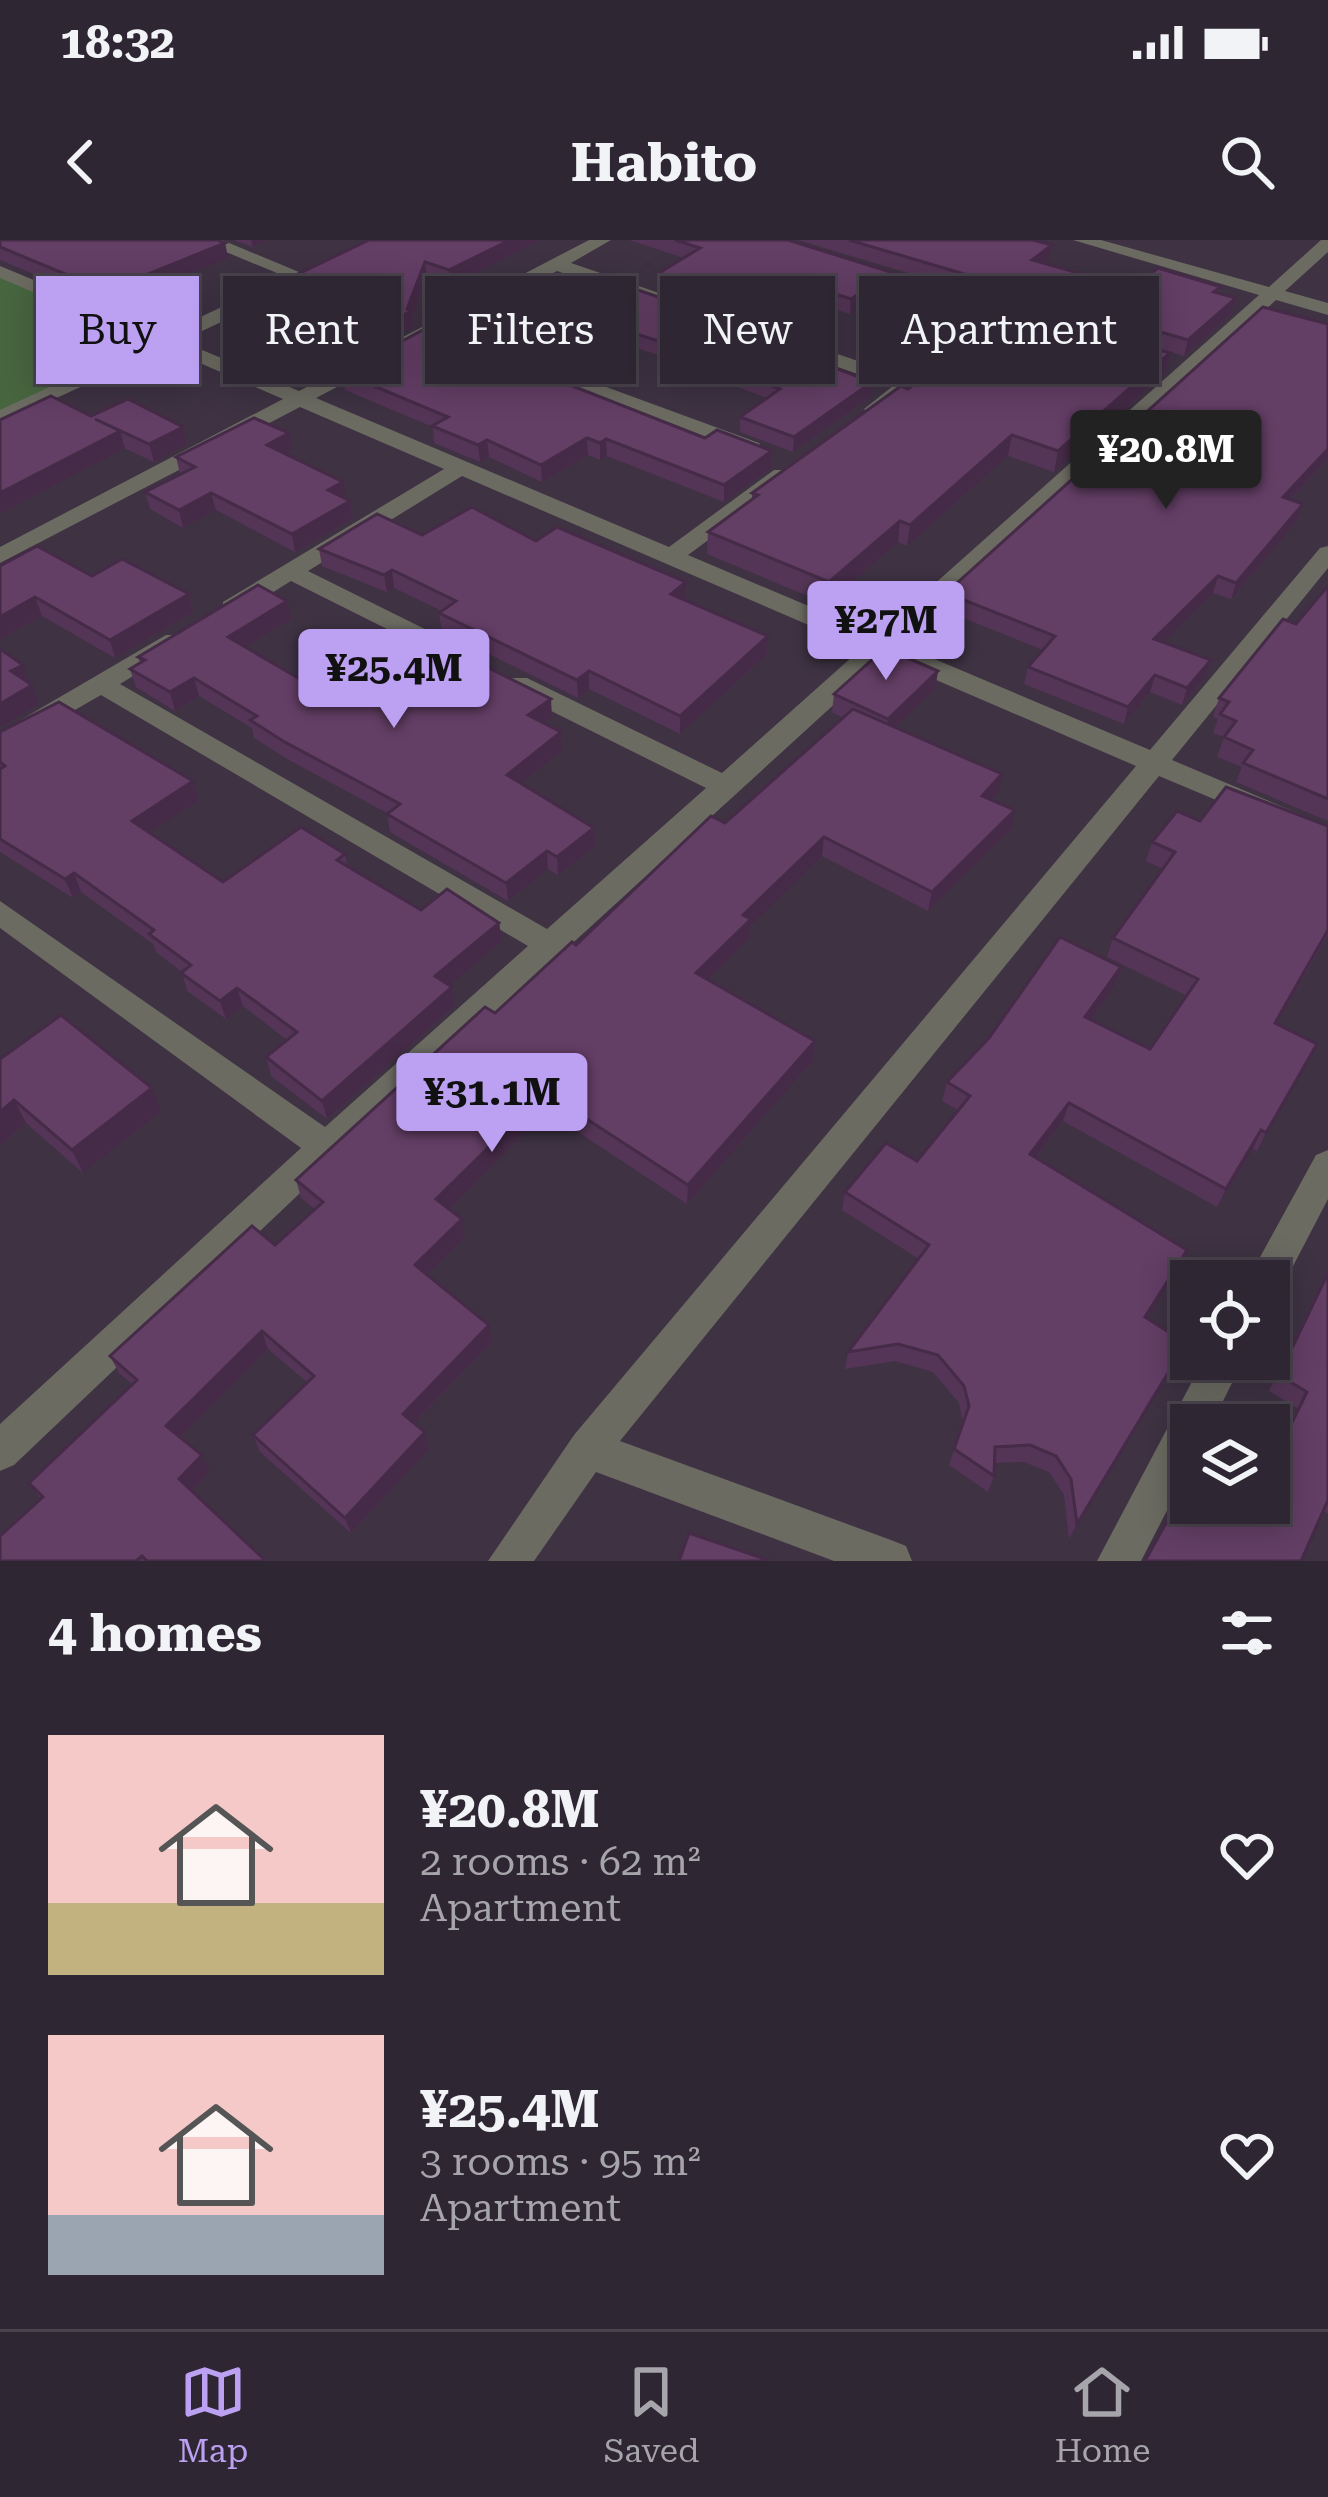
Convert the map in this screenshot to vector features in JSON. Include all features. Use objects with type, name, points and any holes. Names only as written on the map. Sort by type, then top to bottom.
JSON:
[{"type":"street","points":[[206,240],[299,276]]},
{"type":"street","points":[[0,556],[298,399],[444,332],[602,240]]},
{"type":"street","points":[[1082,240],[1328,309]]},
{"type":"street","points":[[0,1451],[326,1147],[728,788],[1178,366],[1274,293],[1328,243]]},
{"type":"street","points":[[556,264],[908,385]]},
{"type":"street","points":[[304,276],[322,268]]},
{"type":"street","points":[[0,271],[36,286]]},
{"type":"street","points":[[199,356],[1328,837]]},
{"type":"street","points":[[0,418],[74,384]]},
{"type":"street","points":[[582,384],[796,465],[669,558]]},
{"type":"street","points":[[852,424],[908,385]]},
{"type":"street","points":[[0,745],[459,469]]},
{"type":"street","points":[[509,1561],[588,1449],[1328,553]]},
{"type":"street","points":[[290,572],[728,788]]},
{"type":"street","points":[[101,684],[549,944]]},
{"type":"street","points":[[0,912],[326,1147]]},
{"type":"street","points":[[1277,1260],[1328,1165]]},
{"type":"street","points":[[1118,1561],[1214,1380]]},
{"type":"street","points":[[588,1449],[891,1561]]},
{"type":"green space","points":[[0,271],[36,286],[36,384],[75,384],[0,418]]},
{"type":"building","points":[[0,240],[225,243],[143,276],[70,276],[0,247]]},
{"type":"building","points":[[369,240],[510,240],[449,270],[425,262],[407,309],[411,311],[401,316],[401,276],[294,276]]},
{"type":"building","points":[[675,240],[788,240],[903,276],[859,276],[859,294],[851,299],[835,294],[835,276],[659,273],[700,248]]},
{"type":"building","points":[[849,240],[1033,240],[1052,245],[1032,260],[1089,276],[971,276]]},
{"type":"building","points":[[1158,268],[1221,287],[1214,292],[1236,298],[1188,340],[1159,331],[1159,276],[1148,276]]},
{"type":"building","points":[[636,289],[660,298],[660,342],[636,334]]},
{"type":"building","points":[[1263,307],[1328,324],[1328,449],[1283,497],[1303,504],[1236,583],[1218,576],[1154,639],[1211,660],[1187,688],[1155,675],[1128,707],[1028,667],[1055,636],[946,593]]},
{"type":"building","points":[[425,329],[425,384],[580,384],[575,387],[705,438],[717,430],[772,451],[724,485],[606,439],[600,443],[587,438],[541,465],[487,440],[478,445],[432,426],[448,417],[369,384],[401,384],[401,342]]},
{"type":"building","points":[[835,368],[859,377],[859,384],[869,384],[794,437],[740,417],[780,389],[767,384],[835,384]]},
{"type":"building","points":[[914,384],[1135,384],[1058,451],[1012,435],[910,525],[900,521],[829,582],[708,532],[758,495],[752,493],[901,386],[908,389]]},
{"type":"building","points":[[51,396],[91,416],[128,399],[183,427],[149,444],[95,419],[120,431],[0,493],[0,420]]},
{"type":"building","points":[[254,418],[289,433],[267,445],[343,482],[328,490],[350,501],[292,534],[211,493],[179,510],[145,492],[195,467],[176,457]]},
{"type":"building","points":[[472,507],[536,541],[557,527],[686,582],[671,594],[768,636],[680,716],[589,671],[577,680],[439,613],[456,601],[392,570],[384,575],[319,549],[377,514],[422,535]]},
{"type":"building","points":[[37,546],[92,576],[122,559],[189,594],[110,640],[35,597],[0,617],[0,566]]},
{"type":"building","points":[[258,585],[287,601],[228,637],[305,682],[369,638],[389,648],[414,631],[551,699],[528,715],[561,732],[507,775],[594,828],[557,857],[547,851],[506,883],[387,814],[400,804],[283,741],[250,720],[257,716],[194,678],[170,692],[130,669],[145,660],[138,657]]},
{"type":"building","points":[[1328,586],[1328,799],[1243,763],[1253,750],[1224,737],[1236,721],[1220,714],[1229,702],[1219,698],[1283,619],[1296,624]]},
{"type":"building","points":[[885,648],[938,671],[888,719],[834,694]]},
{"type":"building","points":[[0,649],[23,665],[11,671],[32,685],[0,704]]},
{"type":"building","points":[[59,702],[193,781],[132,821],[223,882],[301,827],[345,854],[337,860],[421,910],[447,889],[499,923],[435,976],[452,987],[322,1101],[266,1057],[297,1032],[237,988],[220,1001],[181,973],[191,965],[149,934],[154,930],[74,873],[65,879],[0,839],[0,769],[5,766],[0,762],[0,732]]},
{"type":"building","points":[[853,709],[1002,774],[982,796],[1015,810],[932,892],[824,837],[743,915],[751,919],[696,973],[815,1041],[688,1185],[559,1101],[554,1106],[540,1097],[436,1199],[462,1219],[415,1265],[489,1325],[403,1414],[425,1432],[345,1518],[253,1435],[314,1376],[262,1331],[166,1426],[202,1455],[179,1479],[266,1561],[147,1561],[142,1556],[136,1561],[0,1561],[0,1536],[43,1497],[29,1483],[137,1380],[110,1356],[252,1226],[275,1245],[323,1202],[296,1180],[485,1007],[495,1013],[572,942],[576,945],[711,816],[725,823]]},
{"type":"building","points":[[1226,787],[1328,826],[1328,930],[1275,1023],[1317,1044],[1266,1133],[1261,1130],[1226,1189],[1069,1103],[1030,1154],[1187,1250],[1181,1260],[1170,1260],[1170,1277],[1145,1317],[1170,1333],[1170,1370],[1077,1524],[1071,1479],[1056,1456],[1030,1445],[995,1447],[994,1476],[954,1449],[969,1406],[964,1386],[938,1355],[898,1344],[848,1352],[929,1245],[845,1192],[886,1143],[917,1161],[970,1096],[947,1082],[989,1038],[1060,937],[1121,967],[1085,1017],[1150,1049],[1198,979],[1113,938],[1175,852],[1152,842],[1177,811],[1200,821]]},
{"type":"building","points":[[61,1015],[152,1088],[72,1150],[14,1100],[0,1112],[0,1059]]},
{"type":"building","points":[[1328,1273],[1328,1500],[1301,1561],[1145,1561],[1170,1516],[1170,1524],[1290,1524],[1290,1426],[1307,1392],[1287,1380],[1290,1352]]},
{"type":"building","points":[[689,1533],[771,1561],[679,1561]]}]
